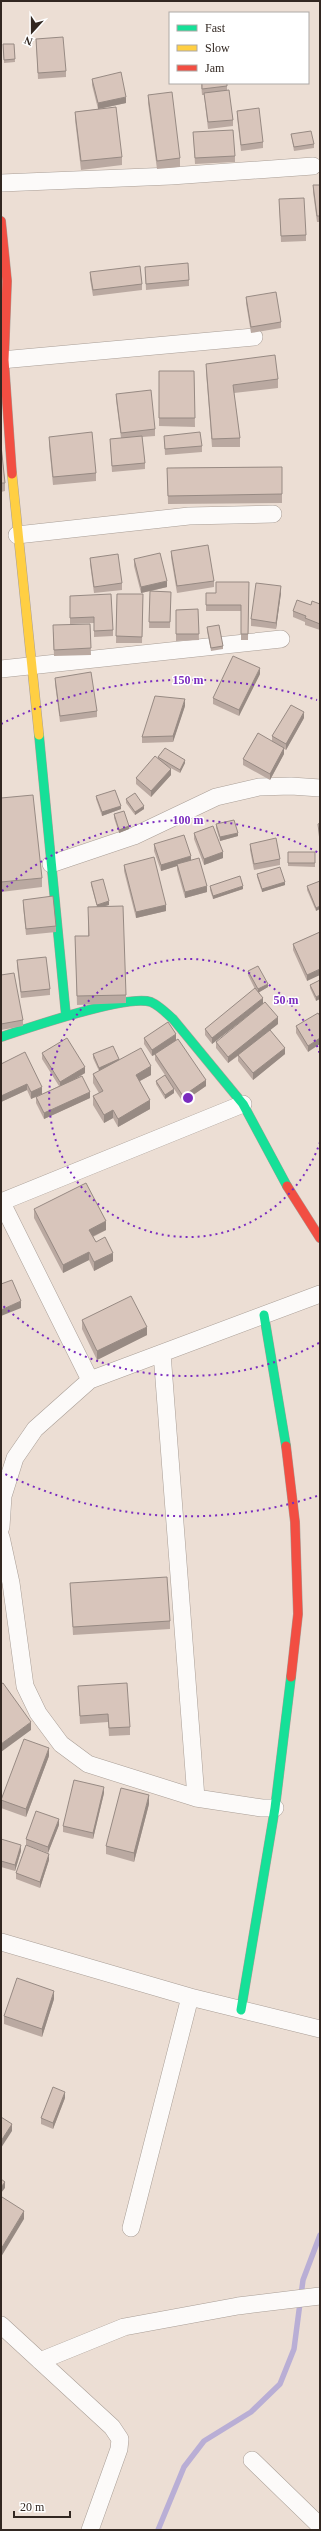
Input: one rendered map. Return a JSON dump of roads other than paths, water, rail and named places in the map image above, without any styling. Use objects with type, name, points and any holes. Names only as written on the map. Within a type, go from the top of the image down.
[{"type":"street","points":[[1,183],[171,176],[313,166]]},
{"type":"street","points":[[1,221],[7,281],[3,360],[17,535],[32,666],[66,1016]]},
{"type":"street","points":[[3,360],[254,337]]},
{"type":"street","points":[[17,535],[189,516],[273,514]]},
{"type":"street","points":[[1,669],[281,639]]},
{"type":"street","points":[[51,864],[134,836],[216,798],[259,787],[291,786],[320,788]]},
{"type":"street","points":[[1,1037],[66,1016],[137,1001],[150,1002],[173,1019],[243,1104],[289,1190],[320,1238]]},
{"type":"street","points":[[90,1380],[1,1202],[243,1104]]},
{"type":"street","points":[[1,1528],[3,1496],[15,1458],[35,1429],[90,1380],[320,1294]]},
{"type":"street","points":[[241,2010],[275,1808],[298,1614],[295,1522],[283,1422],[264,1315]]},
{"type":"street","points":[[162,1353],[196,1798]]},
{"type":"street","points":[[1,1537],[6,1584],[24,1686],[38,1713],[61,1744],[88,1764],[196,1798],[262,1808],[275,1808]]},
{"type":"street","points":[[1,1942],[190,1997],[320,2029]]},
{"type":"street","points":[[131,2228],[190,1997]]},
{"type":"street","points":[[40,2361],[124,2327],[238,2306],[320,2296]]},
{"type":"street","points":[[1,2325],[112,2427],[120,2439],[119,2449],[90,2530]]},
{"type":"street","points":[[252,2460],[320,2526]]},
{"type":"waterway","points":[[158,2530],[184,2467],[204,2441],[251,2412],[280,2384],[294,2349],[303,2280],[320,2235]]}]
